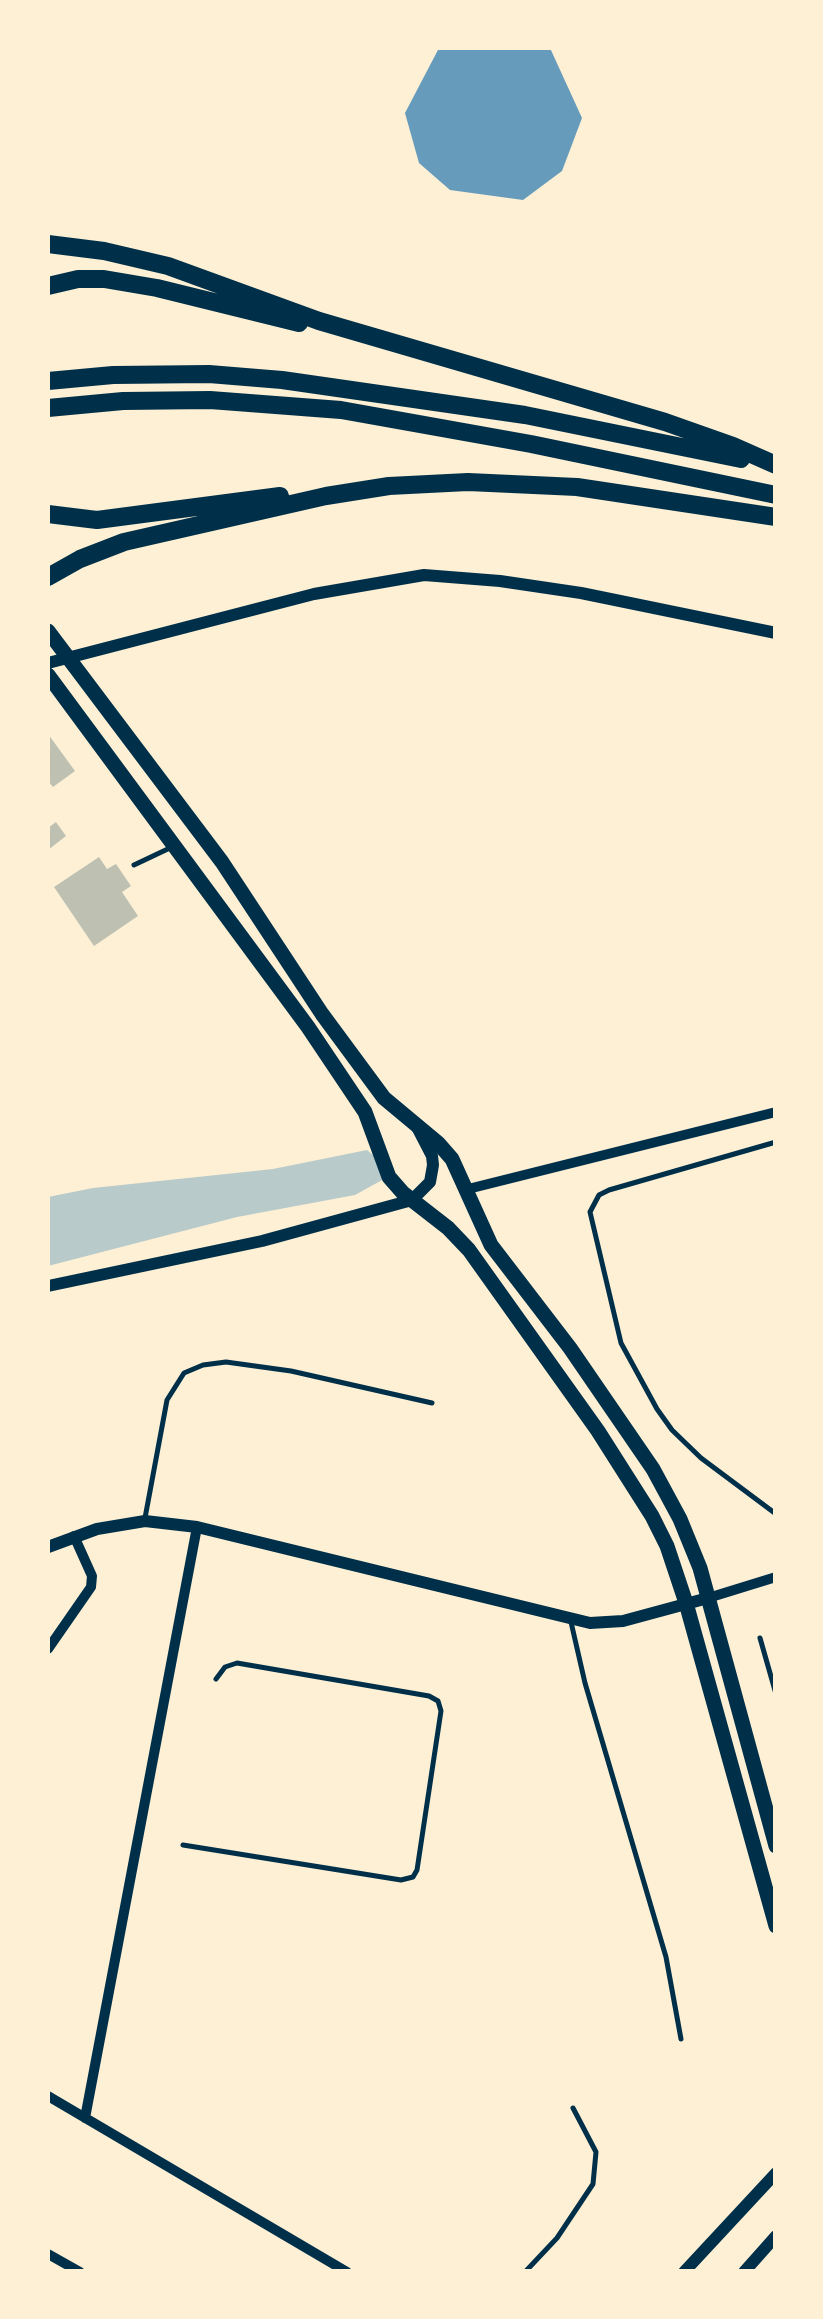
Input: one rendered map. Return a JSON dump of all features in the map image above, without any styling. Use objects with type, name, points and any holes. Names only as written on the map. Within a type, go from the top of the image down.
[{"type":"highway","points":[[48,244],[104,251],[168,266],[320,322],[665,422],[776,465]]},
{"type":"highway","points":[[48,286],[78,279],[104,279],[157,288],[296,324],[320,322]]},
{"type":"highway","points":[[48,381],[113,375],[209,374],[282,380],[524,416],[776,465]]},
{"type":"highway","points":[[48,408],[210,400],[342,410],[776,495]]},
{"type":"highway","points":[[48,577],[124,542],[326,496],[389,486],[468,482],[577,487],[776,517]]},
{"type":"highway","points":[[48,514],[97,520],[277,496],[326,496]]},
{"type":"main road","points":[[48,631],[222,862],[322,1014],[384,1098],[452,1159],[491,1245],[570,1348],[653,1470],[680,1519],[700,1568],[776,1846]]},
{"type":"main road","points":[[48,674],[365,1112],[394,1184],[469,1250],[598,1431],[652,1516],[667,1546],[686,1604],[776,1926]]},
{"type":"street","points":[[48,663],[314,594],[424,575],[500,580],[776,633]]},
{"type":"street","points":[[468,1189],[776,1112]]},
{"type":"street","points":[[48,1286],[262,1242],[412,1200],[430,1182],[433,1165],[417,1126]]},
{"type":"street","points":[[48,1547],[97,1529],[145,1521],[197,1528],[590,1623],[623,1621],[776,1576]]},
{"type":"street","points":[[84,2118],[197,1528]]},
{"type":"street","points":[[48,1649],[91,1587],[92,1576],[74,1536]]},
{"type":"street","points":[[48,2096],[346,2272]]},
{"type":"street","points":[[684,2272],[776,2173]]},
{"type":"street","points":[[744,2272],[776,2236]]},
{"type":"street","points":[[48,2254],[80,2272]]},
{"type":"lane","points":[[134,865],[175,846]]},
{"type":"lane","points":[[776,1142],[609,1190],[600,1195],[590,1212],[621,1343],[657,1409],[701,1458],[776,1514]]},
{"type":"lane","points":[[145,1521],[168,1400],[184,1373],[202,1365],[226,1362],[290,1372],[432,1403]]},
{"type":"lane","points":[[570,1618],[590,1702],[666,1957],[681,2039]]},
{"type":"lane","points":[[760,1638],[776,1694]]},
{"type":"lane","points":[[182,1845],[401,1880],[413,1877],[417,1870],[441,1711],[438,1702],[429,1696],[237,1663],[224,1667],[216,1680]]},
{"type":"lane","points":[[525,2272],[557,2238],[593,2184],[596,2152],[573,2108]]},
{"type":"shaded area","points":[[367,1150],[384,1164],[384,1179],[355,1195],[237,1217],[48,1266],[48,1197],[93,1188],[273,1169]]},
{"type":"water","points":[[439,48],[550,48],[582,118],[562,171],[523,200],[450,190],[419,163],[405,113]]},
{"type":"building","points":[[48,734],[75,771],[53,787],[48,781]]},
{"type":"building","points":[[56,822],[66,836],[48,850],[48,828]]},
{"type":"building","points":[[99,857],[107,869],[116,864],[131,886],[122,892],[138,916],[94,946],[54,887]]}]
